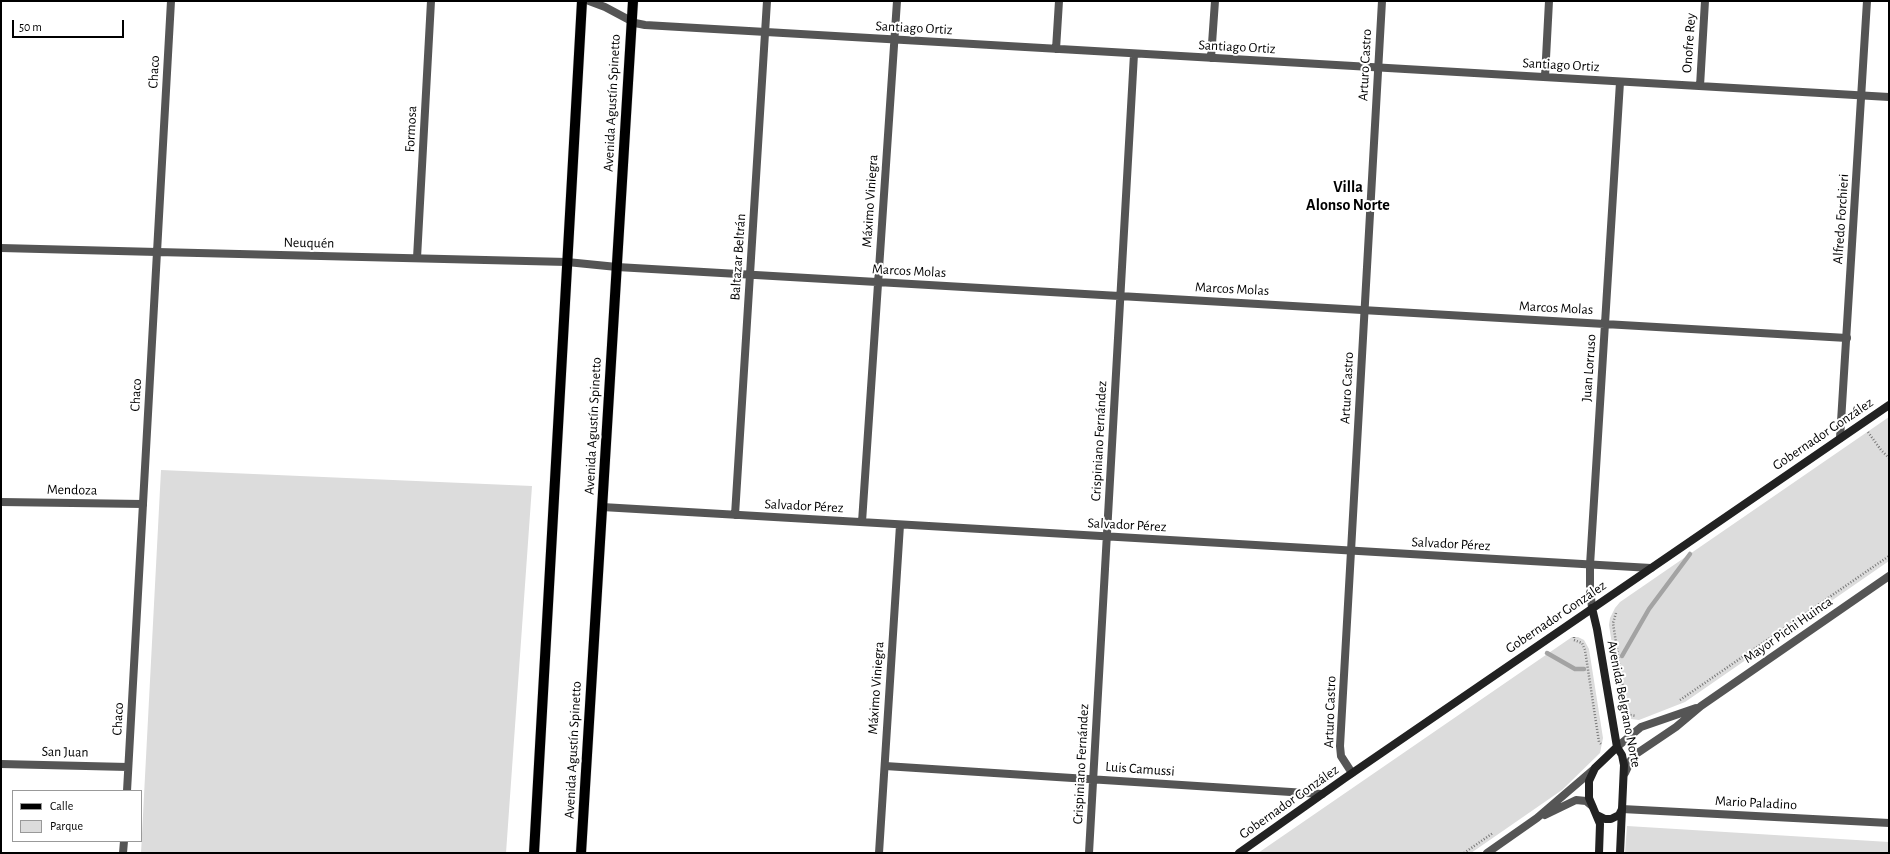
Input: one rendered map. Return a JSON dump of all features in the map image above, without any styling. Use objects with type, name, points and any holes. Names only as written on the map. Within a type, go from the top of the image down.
[{"type":"main road","points":[[534,853],[582,1]]},
{"type":"main road","name":"Avenida Agustín Spinetto","points":[[581,853],[633,1]]},
{"type":"main road","name":"Gobernador González","points":[[1238,853],[1352,773],[1889,405]]},
{"type":"main road","name":"Avenida Belgrano Norte","points":[[1592,608],[1597,628],[1617,747],[1623,758],[1625,773],[1620,853]]},
{"type":"main road","name":"Mayor Pichi Huinca","points":[[1596,768],[1617,747]]},
{"type":"main road","points":[[1596,768],[1590,777],[1588,785],[1589,798],[1597,815],[1600,829],[1599,853]]},
{"type":"main road","points":[[1597,815],[1605,819],[1611,819],[1619,815],[1622,809]]},
{"type":"street","name":"Chaco","points":[[127,790],[171,1]]},
{"type":"street","name":"Formosa","points":[[417,258],[431,1]]},
{"type":"street","name":"Santiago Ortiz","points":[[589,1],[605,7],[631,22],[645,25],[1889,98]]},
{"type":"street","name":"Baltazar Beltrán","points":[[735,515],[767,1]]},
{"type":"street","name":"Máximo Viniegra","points":[[862,522],[897,1]]},
{"type":"street","points":[[1056,49],[1059,1]]},
{"type":"street","points":[[1211,58],[1215,1]]},
{"type":"street","name":"Arturo Castro","points":[[1352,773],[1341,756],[1340,746],[1382,1]]},
{"type":"street","points":[[1545,77],[1549,1]]},
{"type":"street","name":"Onofre Rey","points":[[1700,86],[1705,1]]},
{"type":"street","name":"Alfredo Forchieri","points":[[1840,438],[1867,1]]},
{"type":"street","name":"Crispiniano Fernández","points":[[1089,853],[1134,54]]},
{"type":"street","name":"Juan Lorruso","points":[[1592,608],[1590,565],[1620,82]]},
{"type":"street","name":"Neuquén","points":[[1,248],[567,262],[617,267]]},
{"type":"street","name":"Marcos Molas","points":[[617,267],[1847,338]]},
{"type":"street","name":"Mendoza","points":[[1,502],[143,504]]},
{"type":"street","name":"Salvador Pérez","points":[[602,507],[1651,568]]},
{"type":"street","name":"Máximo Viniegra","points":[[879,853],[900,524]]},
{"type":"street","name":"Mayor Pichi Huinca","points":[[1625,773],[1631,760],[1636,754],[1676,727],[1701,706],[1889,576]]},
{"type":"street","name":"Mayor Pichi Huinca","points":[[1617,747],[1641,727],[1701,706]]},
{"type":"street","name":"San Juan","points":[[1,764],[128,767]]},
{"type":"street","name":"Luis Camussi","points":[[885,766],[1322,794]]},
{"type":"street","name":"Mayor Pichi Huinca","points":[[1487,853],[1537,818],[1596,768]]},
{"type":"street","name":"Mayor Pichi Huinca","points":[[1537,818],[1576,800],[1586,801],[1592,806]]},
{"type":"street","name":"Mario Paladino","points":[[1622,809],[1889,823]]},
{"type":"street","points":[[124,842],[124,853]]},
{"type":"path","points":[[1857,426],[1868,432],[1889,458]]},
{"type":"path","points":[[1677,702],[1889,556]]},
{"type":"path","points":[[1616,613],[1613,621],[1626,710],[1632,716],[1638,716]]},
{"type":"path","points":[[1609,629],[1614,627]]},
{"type":"path","points":[[1574,637],[1574,640],[1582,643],[1585,650],[1599,742],[1602,745],[1598,749]]},
{"type":"path","points":[[1582,643],[1586,641]]},
{"type":"path","points":[[1464,853],[1496,831]]},
{"type":"green space","points":[[1889,417],[1889,561],[1685,702],[1639,720],[1631,719],[1625,716],[1622,709],[1609,625],[1610,618],[1620,602]]},
{"type":"green space","points":[[161,470],[532,486],[506,853],[141,853]]},
{"type":"green space","points":[[1572,637],[1578,637],[1584,640],[1589,649],[1603,738],[1600,753],[1562,790],[1471,853],[1258,853]]},
{"type":"green space","points":[[1627,826],[1889,842],[1889,853],[1625,853]]},
{"type":"waterway","points":[[1622,656],[1649,609],[1690,554]]},
{"type":"waterway","points":[[1547,653],[1575,669],[1584,669]]},
{"type":"district","name":"Villa Alonso Norte","points":[[1348,196]]}]
